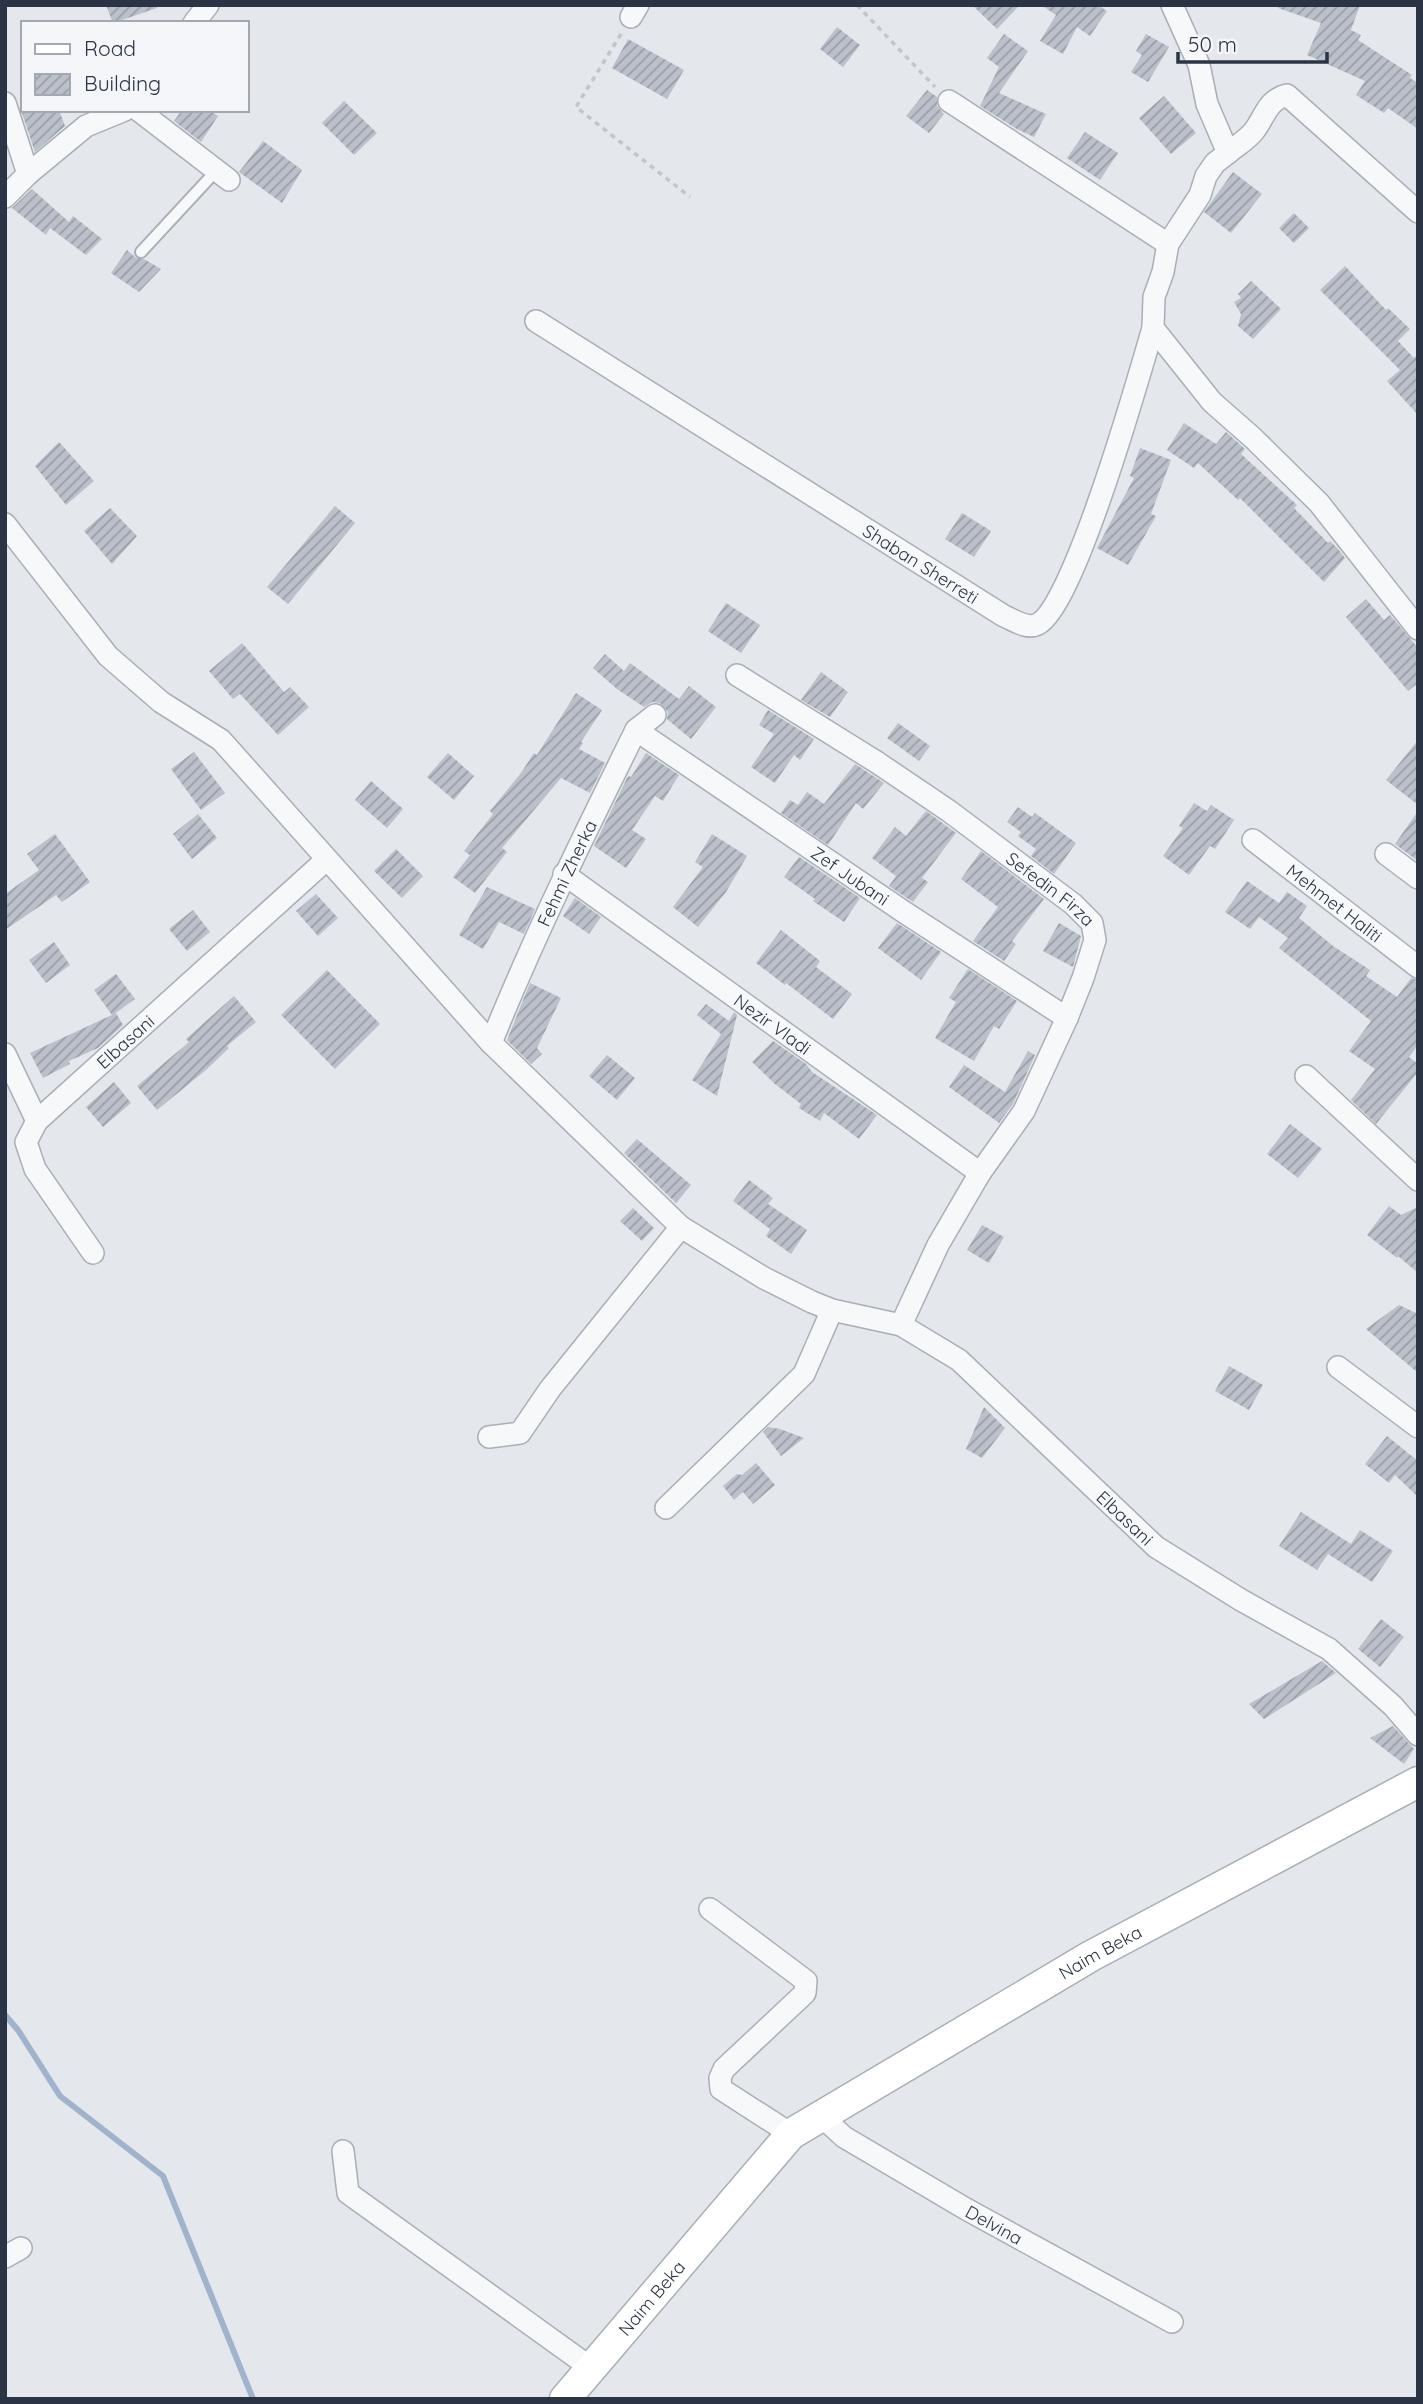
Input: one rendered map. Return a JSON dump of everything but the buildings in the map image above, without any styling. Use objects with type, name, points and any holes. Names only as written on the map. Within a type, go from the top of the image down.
[{"type":"street","points":[[196,21],[208,5]]},
{"type":"street","points":[[1172,5],[1199,65],[1207,104],[1228,153]]},
{"type":"street","name":"Shaban Sherreti","points":[[537,321],[1004,616],[1028,626],[1038,624],[1049,616],[1074,563],[1105,485],[1153,328],[1154,297],[1163,272],[1168,244],[1200,195],[1206,176],[1228,153],[1253,133],[1277,97],[1287,95],[1418,212]]},
{"type":"street","points":[[949,101],[1168,244]]},
{"type":"street","points":[[5,103],[28,174]]},
{"type":"street","points":[[5,197],[28,174],[86,126],[120,112]]},
{"type":"street","points":[[141,112],[222,176]]},
{"type":"street","points":[[1153,328],[1212,402],[1319,503],[1418,629]]},
{"type":"street","name":"Elbasani","points":[[5,524],[108,656],[161,702],[221,740],[491,1043],[681,1227],[764,1278],[811,1302],[832,1310],[901,1325],[959,1360],[1156,1546],[1241,1600],[1329,1648],[1392,1706],[1418,1735]]},
{"type":"street","name":"Sefedin Firza","points":[[737,675],[949,811],[1073,904],[1092,923],[1096,940],[1067,1018],[1024,1111],[980,1173],[938,1245],[901,1325]]},
{"type":"street","name":"Fehmi Zherka","points":[[491,1043],[564,874],[636,730],[655,715]]},
{"type":"street","name":"Zef Jubani","points":[[636,730],[904,912],[1067,1018]]},
{"type":"street","name":"Mehmet Haliti","points":[[1253,840],[1418,967]]},
{"type":"street","points":[[1386,854],[1418,878]]},
{"type":"street","name":"Elbasani","points":[[37,1121],[326,860]]},
{"type":"street","name":"Nezir Vladi","points":[[564,874],[980,1173]]},
{"type":"street","points":[[5,1054],[37,1121],[26,1142],[35,1168],[93,1252]]},
{"type":"street","points":[[1306,1076],[1418,1180]]},
{"type":"street","points":[[489,1437],[520,1433],[550,1389],[681,1227]]},
{"type":"street","points":[[666,1508],[804,1374],[832,1310]]},
{"type":"street","points":[[1338,1367],[1418,1427]]},
{"type":"street","name":"Naim Beka","points":[[565,2399],[791,2134],[1091,1956],[1418,1782]]},
{"type":"street","points":[[709,1909],[806,1981],[805,1993],[724,2068],[720,2078],[721,2089],[791,2134]]},
{"type":"street","name":"Delvina","points":[[821,2116],[844,2137],[966,2209],[1172,2322]]},
{"type":"street","points":[[343,2151],[348,2193],[591,2368]]},
{"type":"lane","points":[[141,252],[222,176]]},
{"type":"path","points":[[857,5],[949,101]]},
{"type":"path","points":[[635,11],[576,107],[690,197]]},
{"type":"waterway","points":[[5,2015],[18,2030],[60,2096],[163,2176],[253,2399]]}]
